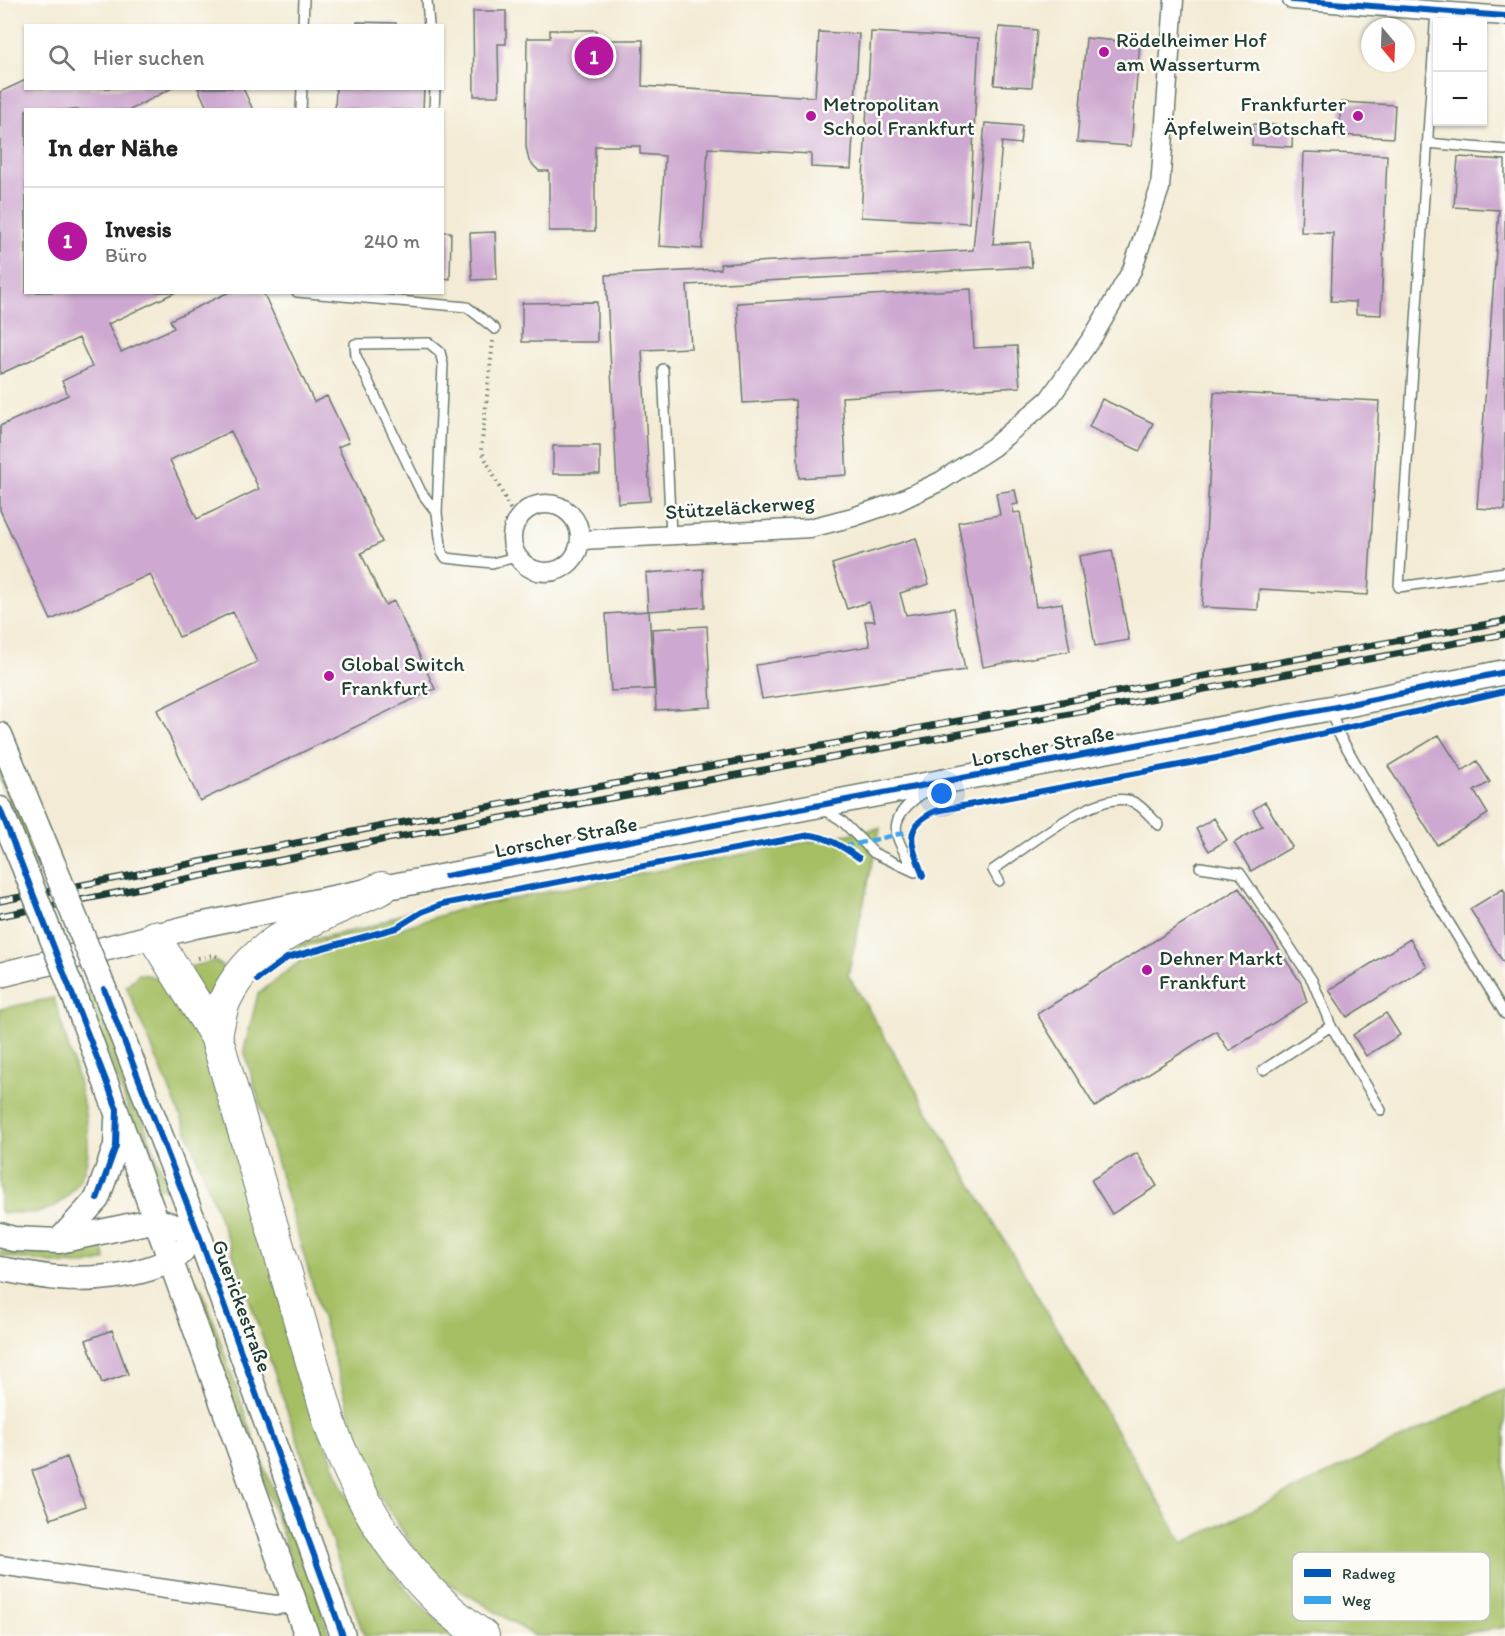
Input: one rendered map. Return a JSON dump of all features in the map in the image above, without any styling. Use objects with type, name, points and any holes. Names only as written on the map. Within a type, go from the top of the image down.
[{"type":"highway","points":[[216,1036],[225,1001],[242,971],[266,947],[290,932],[382,888]]},
{"type":"highway","points":[[154,937],[216,1036],[329,1419],[351,1477],[375,1523],[401,1562],[434,1598],[483,1636]]},
{"type":"main road","name":"Lorscher Straße","points":[[0,975],[154,937],[382,888],[1332,708],[1505,672]]},
{"type":"main road","name":"Guerickestraße","points":[[0,735],[104,989],[199,1235],[343,1636]]},
{"type":"main road","points":[[0,809],[117,1109],[307,1636]]},
{"type":"main road","points":[[59,1241],[97,1199],[116,1146],[117,1109]]},
{"type":"main road","points":[[0,1235],[13,1239],[59,1241],[156,1220],[199,1235],[171,1262],[113,1276],[60,1278],[0,1269]]},
{"type":"street","name":"Stützeläckerweg","points":[[581,540],[810,528],[897,502],[941,481],[993,447],[1048,399],[1094,335],[1132,270],[1160,188],[1174,0]]},
{"type":"street","points":[[1292,0],[1505,16]]},
{"type":"street","points":[[549,504],[564,508],[579,525],[581,540],[578,554],[563,569],[549,573],[532,570],[516,556],[512,537],[516,521],[531,507],[549,504]]},
{"type":"street","points":[[0,1565],[276,1605],[296,1603]]},
{"type":"lane","points":[[303,24],[304,0]]},
{"type":"lane","points":[[427,0],[429,24]]},
{"type":"lane","points":[[1436,10],[1399,587],[1505,572]]},
{"type":"lane","points":[[301,108],[302,90]]},
{"type":"lane","points":[[434,108],[435,90]]},
{"type":"lane","points":[[1427,143],[1505,150]]},
{"type":"lane","points":[[320,294],[467,307],[495,329]]},
{"type":"lane","points":[[437,513],[421,492],[356,356],[355,344],[360,342],[429,343],[440,352],[443,364],[437,513],[442,553],[446,558],[492,563],[516,556]]},
{"type":"lane","points":[[663,369],[671,535]]},
{"type":"lane","points":[[1332,708],[1337,730],[1343,741],[1424,882],[1505,1014]]},
{"type":"lane","points":[[818,806],[841,820],[874,854],[915,872],[898,840],[897,821],[904,806],[936,783]]},
{"type":"lane","points":[[999,881],[993,870],[1074,816],[1104,802],[1127,800],[1140,806],[1160,825]]},
{"type":"lane","points":[[1200,867],[1240,873],[1312,980],[1331,1026],[1381,1110]]},
{"type":"lane","points":[[1263,1070],[1331,1026]]},
{"type":"path","points":[[495,329],[481,450],[516,521]]},
{"type":"path","points":[[193,959],[214,955],[223,960]]},
{"type":"green space","points":[[0,761],[44,868],[37,870],[0,778]]},
{"type":"green space","points":[[880,828],[848,975],[1183,1543],[1505,1389],[1505,1627],[1447,1636],[535,1636],[429,1571],[370,1482],[244,1050],[258,994],[303,959],[464,908]]},
{"type":"green space","points":[[411,910],[410,915],[383,928],[297,949],[262,971],[297,943],[373,926]]},
{"type":"green space","points":[[214,961],[232,971],[214,1013],[186,968]]},
{"type":"green space","points":[[139,974],[153,977],[165,984],[176,995],[185,1008],[199,1039],[210,1067],[312,1402],[344,1488],[364,1528],[388,1567],[419,1603],[456,1636],[364,1636],[243,1281],[189,1136],[126,986]]},
{"type":"green space","points":[[94,991],[167,1185],[166,1189],[159,1188],[156,1183],[85,993]]},
{"type":"green space","points":[[54,998],[76,1072],[84,1110],[88,1146],[85,1168],[68,1196],[50,1208],[36,1213],[3,1213],[0,1211],[0,1009]]},
{"type":"green space","points":[[102,1246],[106,1260],[85,1265],[0,1256],[0,1251],[36,1254]]},
{"type":"green space","points":[[195,1280],[202,1289],[261,1460],[313,1581],[329,1636],[319,1636],[191,1281]]},
{"type":"building","points":[[473,11],[506,11],[506,44],[498,44],[499,96],[474,96]]},
{"type":"building","points":[[357,22],[396,23],[396,24],[357,24]]},
{"type":"building","points":[[999,27],[1037,30],[1032,87],[994,85]]},
{"type":"building","points":[[550,30],[596,30],[596,40],[643,40],[642,86],[815,97],[819,32],[859,34],[851,169],[811,167],[811,154],[708,148],[702,249],[659,246],[665,156],[640,154],[640,146],[595,146],[595,231],[549,231],[549,171],[539,171],[529,161],[526,147],[527,38],[550,38]]},
{"type":"building","points":[[871,32],[979,38],[969,223],[861,217]]},
{"type":"building","points":[[1086,38],[1140,43],[1131,146],[1077,142]]},
{"type":"building","points":[[24,81],[24,90],[168,90],[134,108],[24,108],[24,294],[172,294],[108,324],[121,352],[174,328],[170,320],[225,294],[264,294],[314,402],[327,396],[349,442],[338,447],[382,542],[361,553],[385,605],[394,601],[435,689],[200,801],[157,710],[257,662],[233,612],[179,637],[150,574],[51,620],[0,510],[0,426],[68,395],[62,381],[92,367],[79,338],[0,374],[0,92]],"holes":[[[231,431],[259,489],[197,519],[170,460]]]},
{"type":"building","points":[[199,90],[244,90],[252,108],[207,108]]},
{"type":"building","points":[[336,90],[424,90],[423,108],[335,108]]},
{"type":"building","points":[[1341,102],[1395,105],[1393,138],[1339,135]]},
{"type":"building","points":[[985,123],[1022,126],[1020,144],[1002,142],[993,244],[1030,242],[1032,267],[687,285],[691,348],[642,350],[650,501],[618,503],[606,275],[721,269],[720,264],[973,250]]},
{"type":"building","points":[[1253,124],[1293,126],[1292,147],[1252,145]]},
{"type":"building","points":[[1304,152],[1387,155],[1381,315],[1356,314],[1356,302],[1331,301],[1333,233],[1301,232]]},
{"type":"building","points":[[1458,157],[1505,160],[1505,510],[1477,508],[1499,210],[1454,207]]},
{"type":"building","points":[[444,232],[451,232],[450,279],[444,278]]},
{"type":"building","points":[[495,232],[497,279],[472,280],[470,233]]},
{"type":"building","points":[[971,289],[974,348],[1017,346],[1020,387],[842,397],[847,475],[799,478],[795,400],[743,403],[737,303]]},
{"type":"building","points":[[597,302],[597,342],[522,342],[522,303]]},
{"type":"building","points":[[1214,392],[1379,401],[1368,595],[1259,589],[1258,610],[1202,607]]},
{"type":"building","points":[[1102,399],[1153,423],[1140,451],[1089,427]]},
{"type":"building","points":[[553,446],[600,446],[600,474],[553,474]]},
{"type":"building","points":[[1015,490],[1018,504],[1012,505],[1014,513],[1020,512],[1036,607],[1062,603],[1070,651],[983,667],[958,522],[1000,515],[996,493]]},
{"type":"building","points":[[916,538],[929,584],[900,593],[906,615],[954,608],[965,670],[762,699],[756,665],[870,646],[865,621],[875,621],[869,602],[847,609],[832,564]]},
{"type":"building","points":[[1112,550],[1129,640],[1095,646],[1079,556]]},
{"type":"building","points":[[703,569],[705,607],[648,611],[646,573]]},
{"type":"building","points":[[649,611],[654,689],[611,691],[606,614]]},
{"type":"building","points":[[707,626],[711,707],[656,710],[652,629]]},
{"type":"building","points":[[1439,735],[1462,771],[1477,761],[1490,782],[1474,791],[1488,814],[1437,845],[1388,766]]},
{"type":"building","points":[[1265,802],[1292,847],[1251,871],[1234,843],[1262,826],[1253,810]]},
{"type":"building","points":[[1214,818],[1227,840],[1209,851],[1196,829]]},
{"type":"building","points":[[1239,888],[1301,983],[1307,1002],[1229,1051],[1216,1031],[1095,1107],[1037,1014]]},
{"type":"building","points":[[1503,889],[1505,892],[1505,965],[1470,909]]},
{"type":"building","points":[[1410,939],[1427,967],[1347,1017],[1329,990]]},
{"type":"building","points":[[1386,1013],[1400,1035],[1366,1056],[1353,1035]]},
{"type":"building","points":[[1137,1153],[1157,1186],[1112,1214],[1091,1180]]},
{"type":"building","points":[[112,1330],[128,1374],[102,1383],[86,1340]]},
{"type":"building","points":[[67,1457],[85,1506],[51,1519],[32,1471]]},
{"type":"railway","points":[[0,901],[383,826],[1505,621]]},
{"type":"railway","points":[[0,916],[387,839],[1505,634]]},
{"type":"marked path","points":[[843,847],[912,831]]},
{"type":"cycle path","points":[[1292,0],[1505,16]]},
{"type":"cycle path","points":[[446,876],[1331,708],[1505,672]]},
{"type":"cycle path","points":[[923,876],[913,847],[913,831],[925,817],[936,811],[1222,757],[1505,691]]},
{"type":"cycle path","points":[[0,809],[117,1109],[116,1146],[97,1199]]},
{"type":"cycle path","points":[[257,980],[287,958],[396,928],[422,912],[443,904],[810,835],[830,841],[859,858]]},
{"type":"cycle path","points":[[104,989],[199,1235],[343,1636]]},
{"type":"place","name":"Rödelheimer Hof am Wasserturm","points":[[1104,52]]},
{"type":"place","name":"Invesis","points":[[594,56]]},
{"type":"place","name":"Metropolitan School Frankfurt","points":[[811,116]]},
{"type":"place","name":"Frankfurter Äpfelwein Botschaft","points":[[1358,116]]},
{"type":"place","name":"Global Switch Frankfurt","points":[[329,676]]},
{"type":"place","name":"Dehner Markt Frankfurt","points":[[1147,970]]}]
